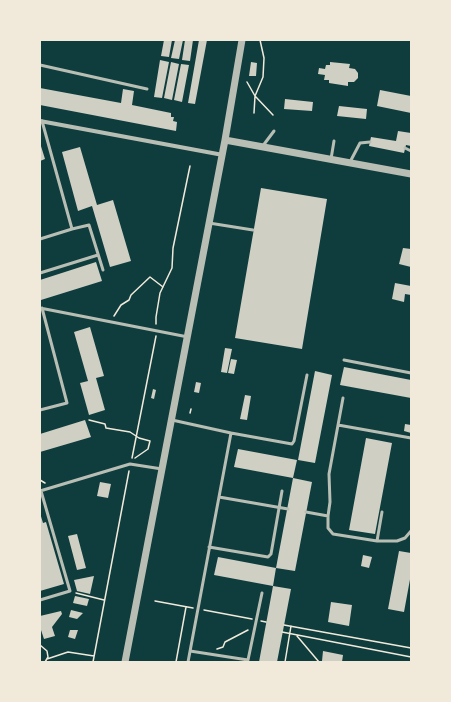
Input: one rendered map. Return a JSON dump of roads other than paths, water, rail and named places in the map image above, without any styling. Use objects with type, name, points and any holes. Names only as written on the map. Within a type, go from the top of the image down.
[{"type":"street","points":[[126,662],[225,140],[242,40]]},
{"type":"street","points":[[41,121],[222,155]]},
{"type":"street","points":[[225,140],[411,174]]},
{"type":"lane","points":[[40,65],[147,89]]},
{"type":"lane","points":[[41,121],[72,229]]},
{"type":"lane","points":[[262,147],[274,131]]},
{"type":"lane","points":[[331,159],[334,141]]},
{"type":"lane","points":[[349,163],[355,149],[360,143],[370,142]]},
{"type":"lane","points":[[405,148],[411,151]]},
{"type":"lane","points":[[209,224],[253,230]]},
{"type":"lane","points":[[40,239],[89,225],[103,270]]},
{"type":"lane","points":[[40,273],[98,255]]},
{"type":"lane","points":[[40,410],[67,403],[41,308],[188,337]]},
{"type":"lane","points":[[344,360],[411,372]]},
{"type":"lane","points":[[172,420],[292,444],[294,441],[307,375]]},
{"type":"lane","points":[[343,398],[329,474],[330,502],[328,528],[333,534],[397,541],[405,538],[411,531]]},
{"type":"lane","points":[[338,425],[411,438]]},
{"type":"lane","points":[[188,662],[231,433]]},
{"type":"lane","points":[[40,600],[70,591],[40,491],[130,464],[162,469]]},
{"type":"lane","points":[[209,547],[268,557],[271,554],[282,492]]},
{"type":"lane","points":[[219,497],[288,509]]},
{"type":"lane","points":[[306,512],[328,516]]},
{"type":"lane","points":[[377,540],[382,512]]},
{"type":"lane","points":[[190,651],[248,660],[262,593]]}]
